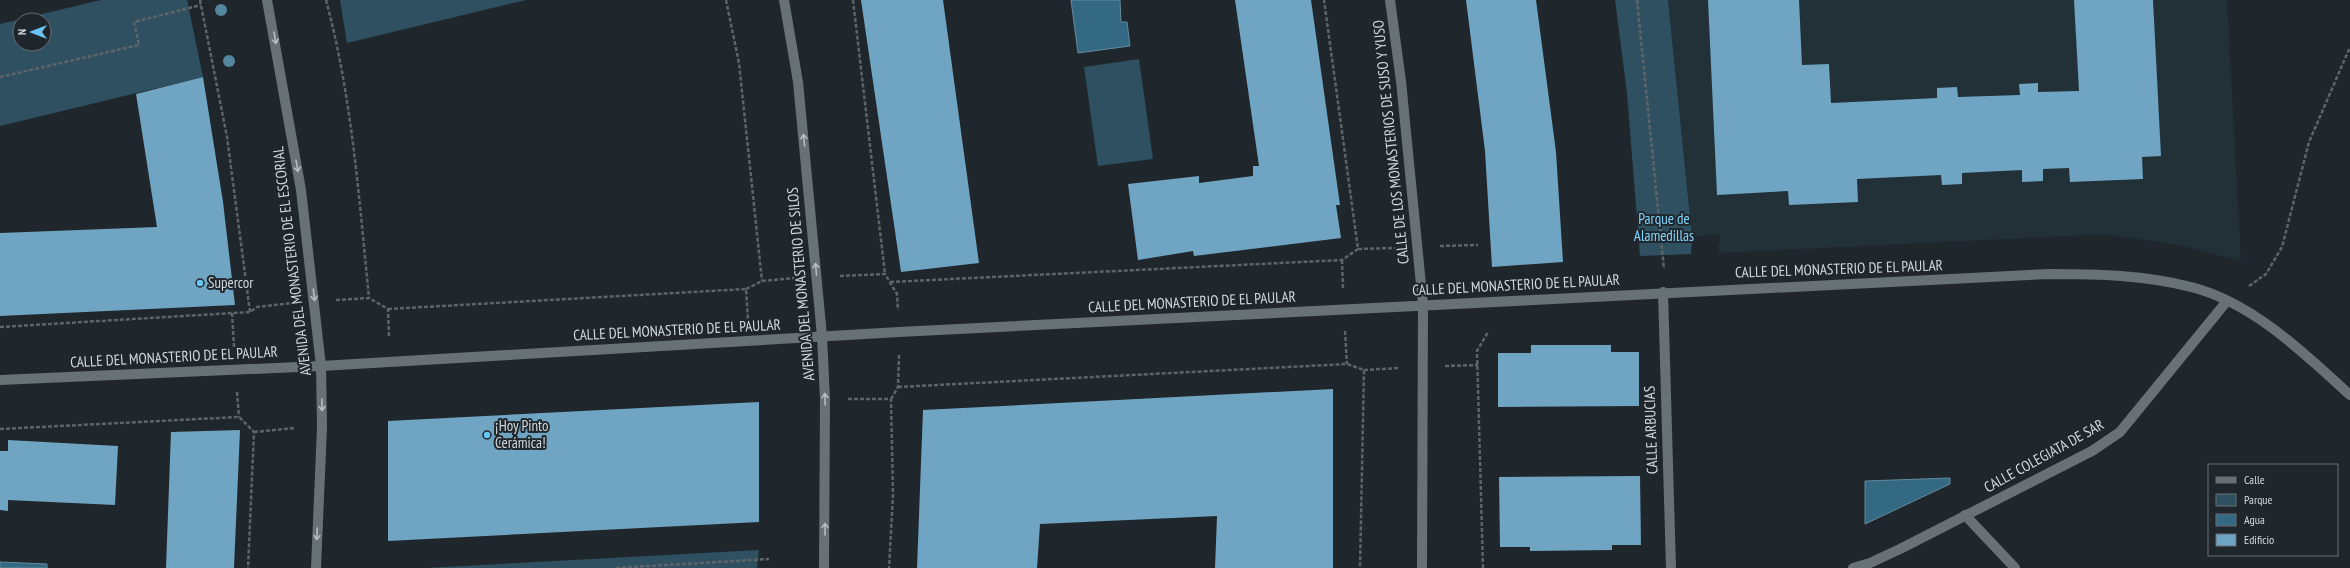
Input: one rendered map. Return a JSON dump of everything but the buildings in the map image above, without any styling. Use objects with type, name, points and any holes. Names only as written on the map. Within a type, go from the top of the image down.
[{"type":"street","name":"AVENIDA DEL MONASTERIO DE EL ESCORIAL","points":[[267,0],[301,190],[321,366],[322,427],[316,568]]},
{"type":"street","name":"AVENIDA DEL MONASTERIO DE SILOS","points":[[784,0],[798,82],[822,336],[825,399],[824,568]]},
{"type":"street","name":"CALLE DE LOS MONASTERIOS DE SUSO Y YUSO","points":[[1390,0],[1402,89],[1423,304],[1422,568]]},
{"type":"street","name":"CALLE DEL MONASTERIO DE EL PAULAR","points":[[0,380],[321,366],[822,336],[1423,304],[2050,274],[2116,274],[2192,287],[2227,301],[2272,327],[2350,396]]},
{"type":"street","name":"CALLE ARBUCIAS","points":[[1663,292],[1671,568]]},
{"type":"street","name":"CALLE COLEGIATA DE SAR","points":[[1853,568],[1870,563],[1900,549],[2092,451],[2120,432],[2227,301]]},
{"type":"street","points":[[1965,515],[2015,568]]},
{"type":"path","points":[[200,0],[227,137],[250,312]]},
{"type":"path","points":[[326,0],[338,45],[355,165],[369,298]]},
{"type":"path","points":[[726,0],[739,63],[762,281]]},
{"type":"path","points":[[853,0],[885,274]]},
{"type":"path","points":[[890,282],[1342,260],[1358,249],[1324,0]]},
{"type":"path","points":[[1636,0],[1664,261],[1663,292]]},
{"type":"path","points":[[0,76],[139,45],[134,22],[201,6]]},
{"type":"path","points":[[2227,301],[2266,274],[2282,247],[2309,142],[2350,48]]},
{"type":"path","points":[[335,300],[369,298],[388,309],[746,289],[748,320]]},
{"type":"path","points":[[0,327],[250,312],[257,307],[286,304]]},
{"type":"path","points":[[388,309],[389,338]]},
{"type":"path","points":[[889,568],[893,495],[891,399],[898,387],[899,332]]},
{"type":"path","points":[[1483,568],[1478,351],[1488,332]]},
{"type":"path","points":[[898,387],[1346,364],[1364,370],[1360,568]]},
{"type":"path","points":[[848,399],[891,399]]},
{"type":"path","points":[[0,429],[239,417],[254,432],[248,568]]},
{"type":"path","points":[[254,432],[295,428]]},
{"type":"path","points":[[616,568],[664,567],[768,559]]},
{"type":"shaded area","points":[[1668,0],[2227,0],[2241,261],[2180,245],[2105,234],[1718,253],[1720,234],[1692,237]]},
{"type":"green space","points":[[101,0],[187,0],[203,77],[0,126],[0,24],[12,21],[12,52],[52,52],[52,12],[50,12]]},
{"type":"green space","points":[[340,0],[526,0],[347,43]]},
{"type":"green space","name":"Parque de Alamedillas","points":[[1615,0],[1668,0],[1692,237],[1691,254],[1640,256],[1627,93]]},
{"type":"green space","points":[[1139,59],[1153,159],[1098,166],[1084,67]]},
{"type":"green space","points":[[759,550],[757,568],[425,568]]},
{"type":"water","points":[[1071,0],[1120,0],[1121,22],[1127,22],[1130,46],[1078,53]]},
{"type":"water","points":[[1950,478],[1950,484],[1865,524],[1865,481]]},
{"type":"water","points":[[0,562],[47,564],[47,568],[0,568]]},
{"type":"place","name":"Supercor","points":[[200,283]]},
{"type":"place","name":"¡Hoy Pinto Cerámica!","points":[[487,435]]}]
